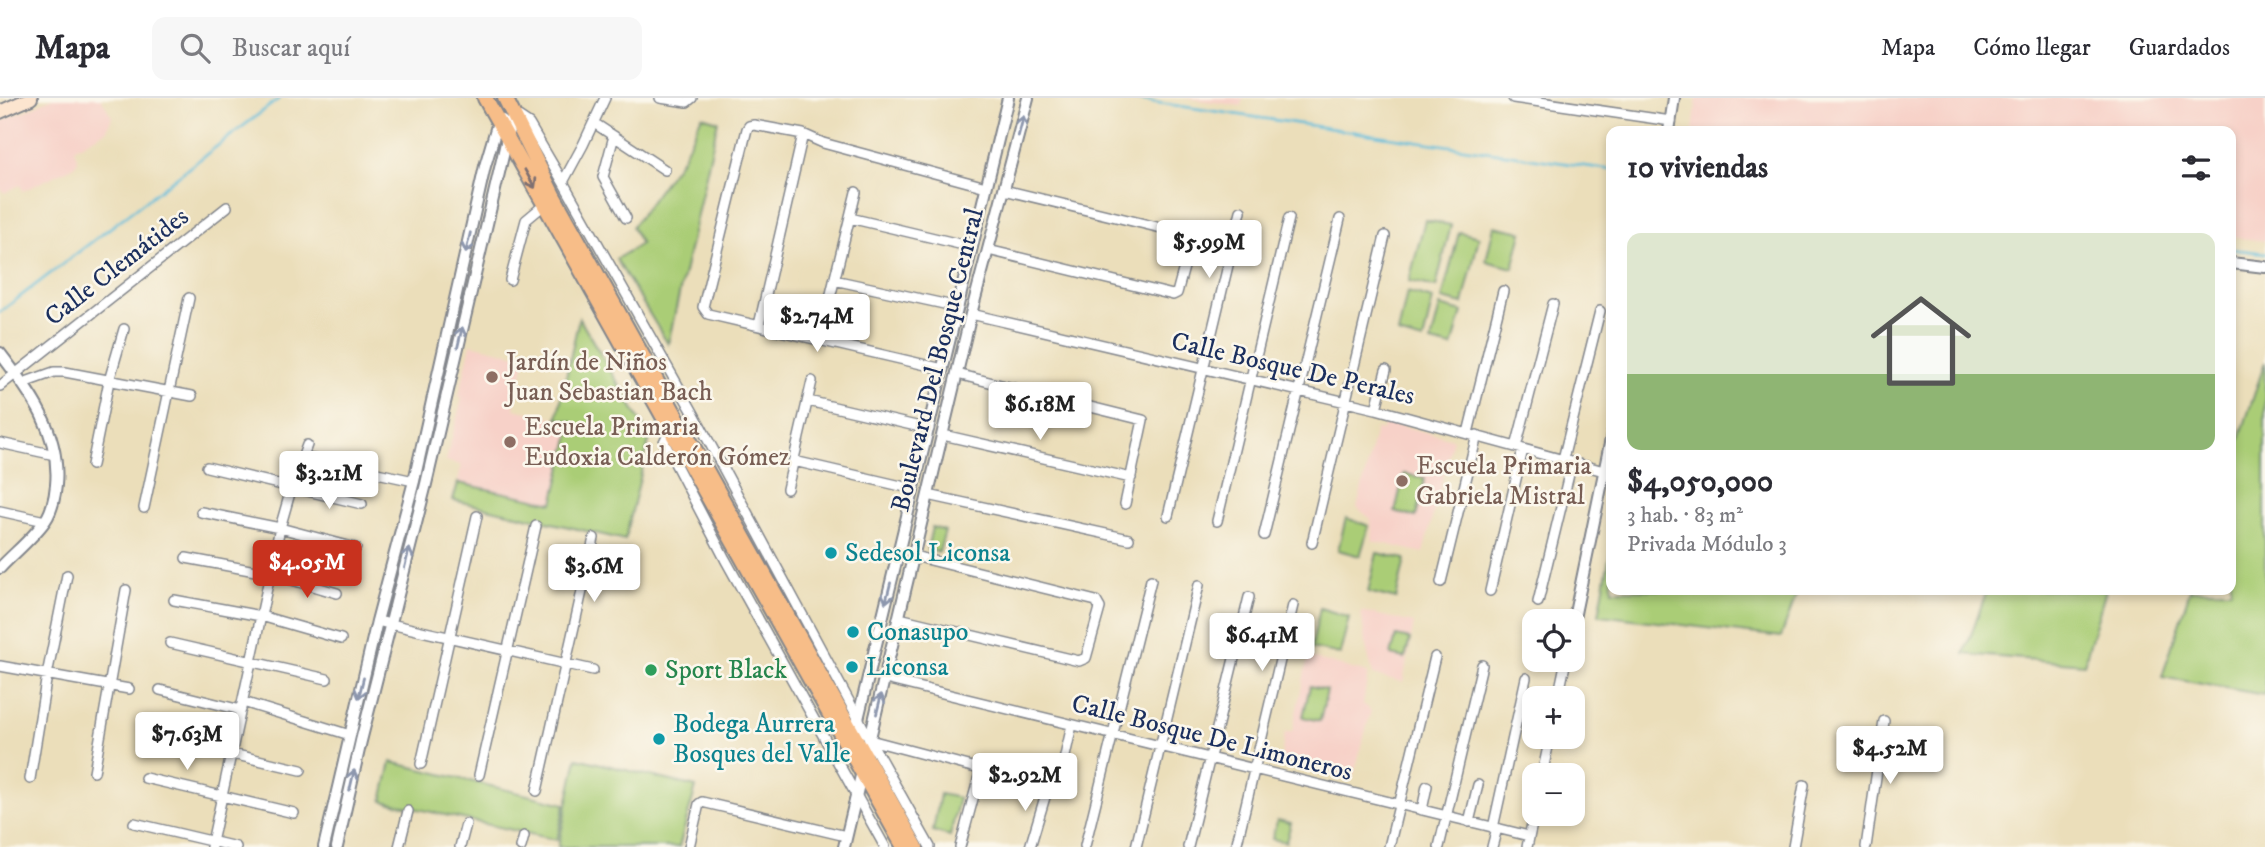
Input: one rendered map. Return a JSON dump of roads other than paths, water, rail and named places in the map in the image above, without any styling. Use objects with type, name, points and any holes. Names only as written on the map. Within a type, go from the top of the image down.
[{"type":"main road","points":[[0,113],[31,98]]},
{"type":"main road","points":[[485,98],[670,430],[916,847]]},
{"type":"main road","points":[[505,98],[554,197],[862,755],[904,847]]},
{"type":"street","points":[[563,181],[605,98]]},
{"type":"street","points":[[660,98],[687,102],[692,98]]},
{"type":"street","name":"Boulevard Del Bosque Central","points":[[862,755],[858,719],[1008,98]]},
{"type":"street","points":[[1513,98],[1585,103],[1670,126],[1674,98]]},
{"type":"street","name":"Boulevard Del Bosque Central","points":[[845,842],[857,797],[862,755],[885,679],[971,314],[1027,100]]},
{"type":"street","points":[[324,847],[377,621],[414,481],[485,166],[498,122],[513,113]]},
{"type":"street","points":[[337,847],[513,113]]},
{"type":"street","points":[[513,113],[529,124],[563,181],[694,414],[858,719]]},
{"type":"street","points":[[594,123],[665,170]]},
{"type":"street","points":[[943,369],[708,314],[703,307],[748,126],[803,134],[823,143],[986,187]]},
{"type":"street","points":[[759,325],[803,134]]},
{"type":"street","points":[[614,136],[603,177],[626,218]]},
{"type":"street","points":[[993,163],[1009,166]]},
{"type":"street","points":[[988,250],[1173,295],[1177,293],[1191,241],[1186,234],[1004,190]]},
{"type":"street","points":[[830,302],[856,192]]},
{"type":"street","points":[[510,279],[524,224],[529,216],[544,205]]},
{"type":"street","name":"Calle Clemátides","points":[[0,386],[19,378],[227,207]]},
{"type":"street","points":[[1168,516],[1241,211]]},
{"type":"street","points":[[850,218],[972,247]]},
{"type":"street","points":[[1217,521],[1289,218]]},
{"type":"street","points":[[1265,535],[1340,219]]},
{"type":"street","points":[[1312,543],[1385,236]]},
{"type":"street","points":[[2236,264],[2265,267]]},
{"type":"street","points":[[834,280],[958,307]]},
{"type":"street","points":[[1441,582],[1503,291]]},
{"type":"street","points":[[144,508],[189,298]]},
{"type":"street","points":[[1490,591],[1553,304]]},
{"type":"street","points":[[1538,602],[1600,311]]},
{"type":"street","name":"Calle Bosque De Perales","points":[[971,314],[1376,409],[1604,471]]},
{"type":"street","points":[[92,465],[109,381],[124,329]]},
{"type":"street","points":[[0,353],[42,414],[52,440],[57,472],[55,491],[45,521],[1,567],[0,579]]},
{"type":"street","points":[[1376,409],[1387,370]]},
{"type":"street","points":[[19,378],[54,372],[192,396]]},
{"type":"street","points":[[957,374],[1140,418],[1144,424],[1125,504]]},
{"type":"street","points":[[787,489],[813,381]]},
{"type":"street","points":[[936,398],[951,401]]},
{"type":"street","points":[[808,401],[929,429]]},
{"type":"street","points":[[670,430],[664,442],[725,559],[885,847]]},
{"type":"street","points":[[943,435],[1131,478]]},
{"type":"street","points":[[0,443],[55,455]]},
{"type":"street","points":[[211,844],[233,754],[280,528],[307,445]]},
{"type":"street","points":[[303,457],[414,481]]},
{"type":"street","points":[[793,461],[914,489]]},
{"type":"street","points":[[1576,609],[1606,462]]},
{"type":"street","points":[[207,467],[362,504]]},
{"type":"street","points":[[928,495],[1129,539]]},
{"type":"street","points":[[0,511],[45,521]]},
{"type":"street","points":[[201,512],[280,528],[356,548]]},
{"type":"street","points":[[421,764],[477,516]]},
{"type":"street","points":[[479,775],[536,526]]},
{"type":"street","points":[[401,531],[413,535]]},
{"type":"street","points":[[537,791],[594,538]]},
{"type":"street","points":[[900,618],[1079,661],[1086,658],[1100,608],[1096,601],[914,556]]},
{"type":"street","points":[[186,558],[271,574],[337,593]]},
{"type":"street","points":[[30,779],[67,575]]},
{"type":"street","points":[[1085,846],[1151,580]]},
{"type":"street","points":[[1136,847],[1199,585]]},
{"type":"street","points":[[94,772],[126,590]]},
{"type":"street","points":[[1188,847],[1248,597]]},
{"type":"street","points":[[174,600],[261,616],[341,639]]},
{"type":"street","points":[[1236,847],[1293,605]]},
{"type":"street","points":[[377,621],[593,670]]},
{"type":"street","points":[[170,643],[327,679]]},
{"type":"street","points":[[876,644],[892,648]]},
{"type":"street","points":[[1389,847],[1435,657]]},
{"type":"street","points":[[1439,847],[1482,665]]},
{"type":"street","points":[[0,666],[129,689]]},
{"type":"street","points":[[1492,847],[1526,678]]},
{"type":"street","name":"Calle Bosque De Limoneros","points":[[885,679],[1530,836]]},
{"type":"street","points":[[160,690],[242,706],[350,735]]},
{"type":"street","points":[[1866,847],[1884,721]]},
{"type":"street","points":[[862,755],[981,769],[1048,787],[1059,783],[1072,725]]},
{"type":"street","points":[[155,736],[301,770]]},
{"type":"street","points":[[862,755],[930,847]]},
{"type":"street","points":[[960,847],[981,769]]},
{"type":"street","points":[[145,778],[294,813]]},
{"type":"street","points":[[1469,822],[1478,785]]},
{"type":"street","points":[[1793,847],[1804,785]]},
{"type":"street","points":[[1422,810],[1427,786]]},
{"type":"street","points":[[1030,847],[1048,787]]},
{"type":"street","points":[[689,847],[699,804],[702,802],[845,842]]},
{"type":"street","points":[[399,847],[408,811]]},
{"type":"street","points":[[134,823],[211,844],[236,847]]},
{"type":"street","points":[[460,847],[466,824]]},
{"type":"street","points":[[1527,847],[1532,826]]},
{"type":"street","points":[[521,847],[524,836]]},
{"type":"waterway","points":[[0,312],[280,98]]},
{"type":"waterway","points":[[1125,98],[1606,169]]},
{"type":"waterway","points":[[2236,250],[2265,253]]},
{"type":"place","name":"Jardín de Niños Juan Sebastian Bach","points":[[492,377]]},
{"type":"place","name":"Escuela Primaria Eudoxia Calderón Gómez","points":[[510,442]]},
{"type":"place","name":"Escuela Primaria Gabriela Mistral","points":[[1402,481]]},
{"type":"place","name":"Sedesol Liconsa","points":[[831,553]]},
{"type":"place","name":"Conasupo","points":[[853,632]]},
{"type":"place","name":"Liconsa","points":[[852,667]]},
{"type":"place","name":"Sport Black","points":[[651,670]]},
{"type":"place","name":"Bodega Aurrera Bosques del Valle","points":[[659,739]]}]
